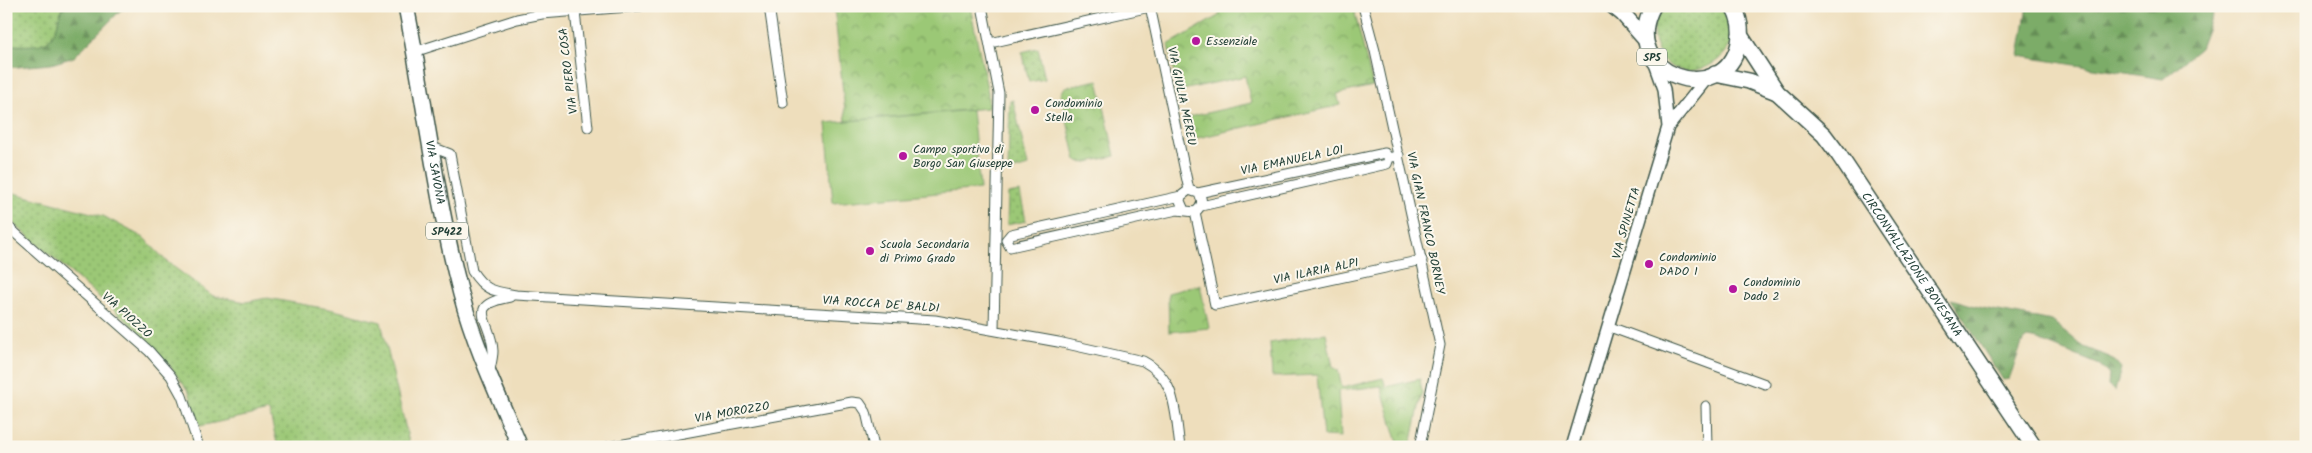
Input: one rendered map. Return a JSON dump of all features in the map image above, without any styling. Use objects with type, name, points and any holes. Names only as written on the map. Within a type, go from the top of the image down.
[{"type":"main road","name":"VIA SAVONA","points":[[406,6],[461,296],[490,375],[520,447]]},
{"type":"main road","points":[[1613,6],[1623,14],[1645,39]]},
{"type":"main road","name":"SP5","points":[[1652,6],[1645,27],[1645,39],[1654,60],[1673,76],[1690,80],[1712,76]]},
{"type":"main road","points":[[1712,76],[1731,61],[1738,49],[1740,24],[1733,6]]},
{"type":"main road","name":"CIRCONVALLAZIONE BOVESANA","points":[[1740,35],[1777,92],[1824,135],[1839,155],[2034,447]]},
{"type":"main road","name":"CIRCONVALLAZIONE BOVESANA","points":[[1712,76],[1749,81],[1777,92]]},
{"type":"street","name":"VIA PIERO COSA","points":[[414,52],[517,19],[546,13],[641,6]]},
{"type":"street","points":[[769,6],[783,103]]},
{"type":"street","points":[[982,6],[999,93],[994,329]]},
{"type":"street","name":"VIA GIAN FRANCO BORNEY","points":[[1363,6],[1440,345],[1420,447]]},
{"type":"street","points":[[990,43],[1150,7]]},
{"type":"street","name":"VIA GIULIA MEREU","points":[[1150,7],[1189,190]]},
{"type":"street","name":"VIA PIERO COSA","points":[[575,12],[588,127]]},
{"type":"street","name":"VIA SPINETTA","points":[[1572,447],[1610,327],[1668,127],[1664,89],[1654,60]]},
{"type":"street","name":"VIA SPINETTA","points":[[1668,127],[1712,76]]},
{"type":"street","name":"VIA ROCCA DE' BALDI","points":[[432,147],[450,154],[472,271],[481,285],[494,291],[516,296],[935,320],[994,329],[1142,361],[1155,367],[1169,386],[1180,447]]},
{"type":"street","name":"VIA EMANUELA LOI","points":[[1198,193],[1385,153],[1389,158]]},
{"type":"street","name":"VIA EMANUELA LOI","points":[[1389,158],[1398,155]]},
{"type":"street","name":"VIA EMANUELA LOI","points":[[1198,209],[1387,164],[1389,158]]},
{"type":"street","points":[[996,241],[1006,240],[1011,234],[1181,196],[1189,190],[1198,193],[1202,201],[1198,209],[1177,210],[1010,247],[1006,240]]},
{"type":"street","points":[[1181,196],[1180,201],[1184,210]]},
{"type":"street","name":"VIA ILARIA ALPI","points":[[1198,209],[1215,306],[1422,260]]},
{"type":"street","name":"VIA PIOZZO","points":[[6,225],[149,351],[171,376],[182,396],[199,447]]},
{"type":"street","name":"VIA ROCCA DE' BALDI","points":[[490,375],[493,350],[482,312],[485,305],[495,300],[516,296]]},
{"type":"street","points":[[1610,327],[1765,384]]},
{"type":"street","name":"VIA MOROZZO","points":[[608,447],[852,402],[860,403],[866,412],[874,447]]},
{"type":"street","points":[[1706,406],[1707,447]]},
{"type":"green space","points":[[6,6],[62,6],[55,30],[51,38],[46,42],[31,45],[6,45]]},
{"type":"green space","points":[[62,6],[131,6],[121,10],[74,57],[51,64],[6,68],[6,45],[31,45],[46,42],[51,38],[55,30]]},
{"type":"green space","points":[[834,6],[970,6],[988,93],[988,108],[846,121]]},
{"type":"green space","points":[[1215,6],[1353,6],[1373,86],[1337,94],[1340,105],[1189,140],[1184,118],[1251,103],[1245,76],[1178,91],[1168,45],[1220,15]]},
{"type":"green space","points":[[1664,6],[1722,6],[1732,24],[1732,40],[1723,55],[1710,65],[1694,70],[1678,69],[1664,61],[1655,43],[1654,33],[1656,19]]},
{"type":"green space","points":[[2027,6],[2216,6],[2200,48],[2163,79],[2019,56]]},
{"type":"green space","points":[[1038,48],[1045,79],[1029,82],[1022,52]]},
{"type":"green space","points":[[1098,80],[1115,156],[1083,163],[1076,160],[1061,94],[1065,87]]},
{"type":"green space","points":[[1013,100],[1028,166],[1008,172],[1010,101]]},
{"type":"green space","name":"Campo sportivo di Borgo San Giuseppe","points":[[972,110],[980,189],[833,203],[826,123]]},
{"type":"green space","points":[[6,191],[103,216],[144,238],[167,262],[213,296],[246,302],[267,298],[334,310],[381,322],[410,447],[278,447],[269,411],[200,426],[189,392],[169,365],[135,328],[6,217]]},
{"type":"green space","points":[[1020,192],[1026,221],[1007,225],[1008,194]]},
{"type":"green space","points":[[1200,285],[1209,328],[1169,332],[1168,293]]},
{"type":"green space","points":[[1951,299],[1982,308],[2052,321],[2084,347],[2112,358],[2121,368],[2115,391],[2108,386],[2109,375],[2100,365],[2038,340],[2027,338],[2023,341],[2009,379],[2003,380]]},
{"type":"green space","points":[[1326,333],[1333,367],[1338,370],[1342,388],[1383,378],[1386,387],[1420,379],[1422,393],[1411,445],[1398,443],[1381,386],[1338,391],[1341,437],[1323,436],[1317,375],[1272,377],[1270,343]]},
{"type":"place","name":"Essenziale","points":[[1196,41]]},
{"type":"place","name":"Condominio Stella","points":[[1035,110]]},
{"type":"place","name":"Campo sportivo di Borgo San Giuseppe","points":[[903,156]]},
{"type":"place","name":"Scuola Secondaria di Primo Grado","points":[[870,251]]},
{"type":"place","name":"Condominio DADO 1","points":[[1649,264]]},
{"type":"place","name":"Condominio Dado 2","points":[[1733,289]]}]
